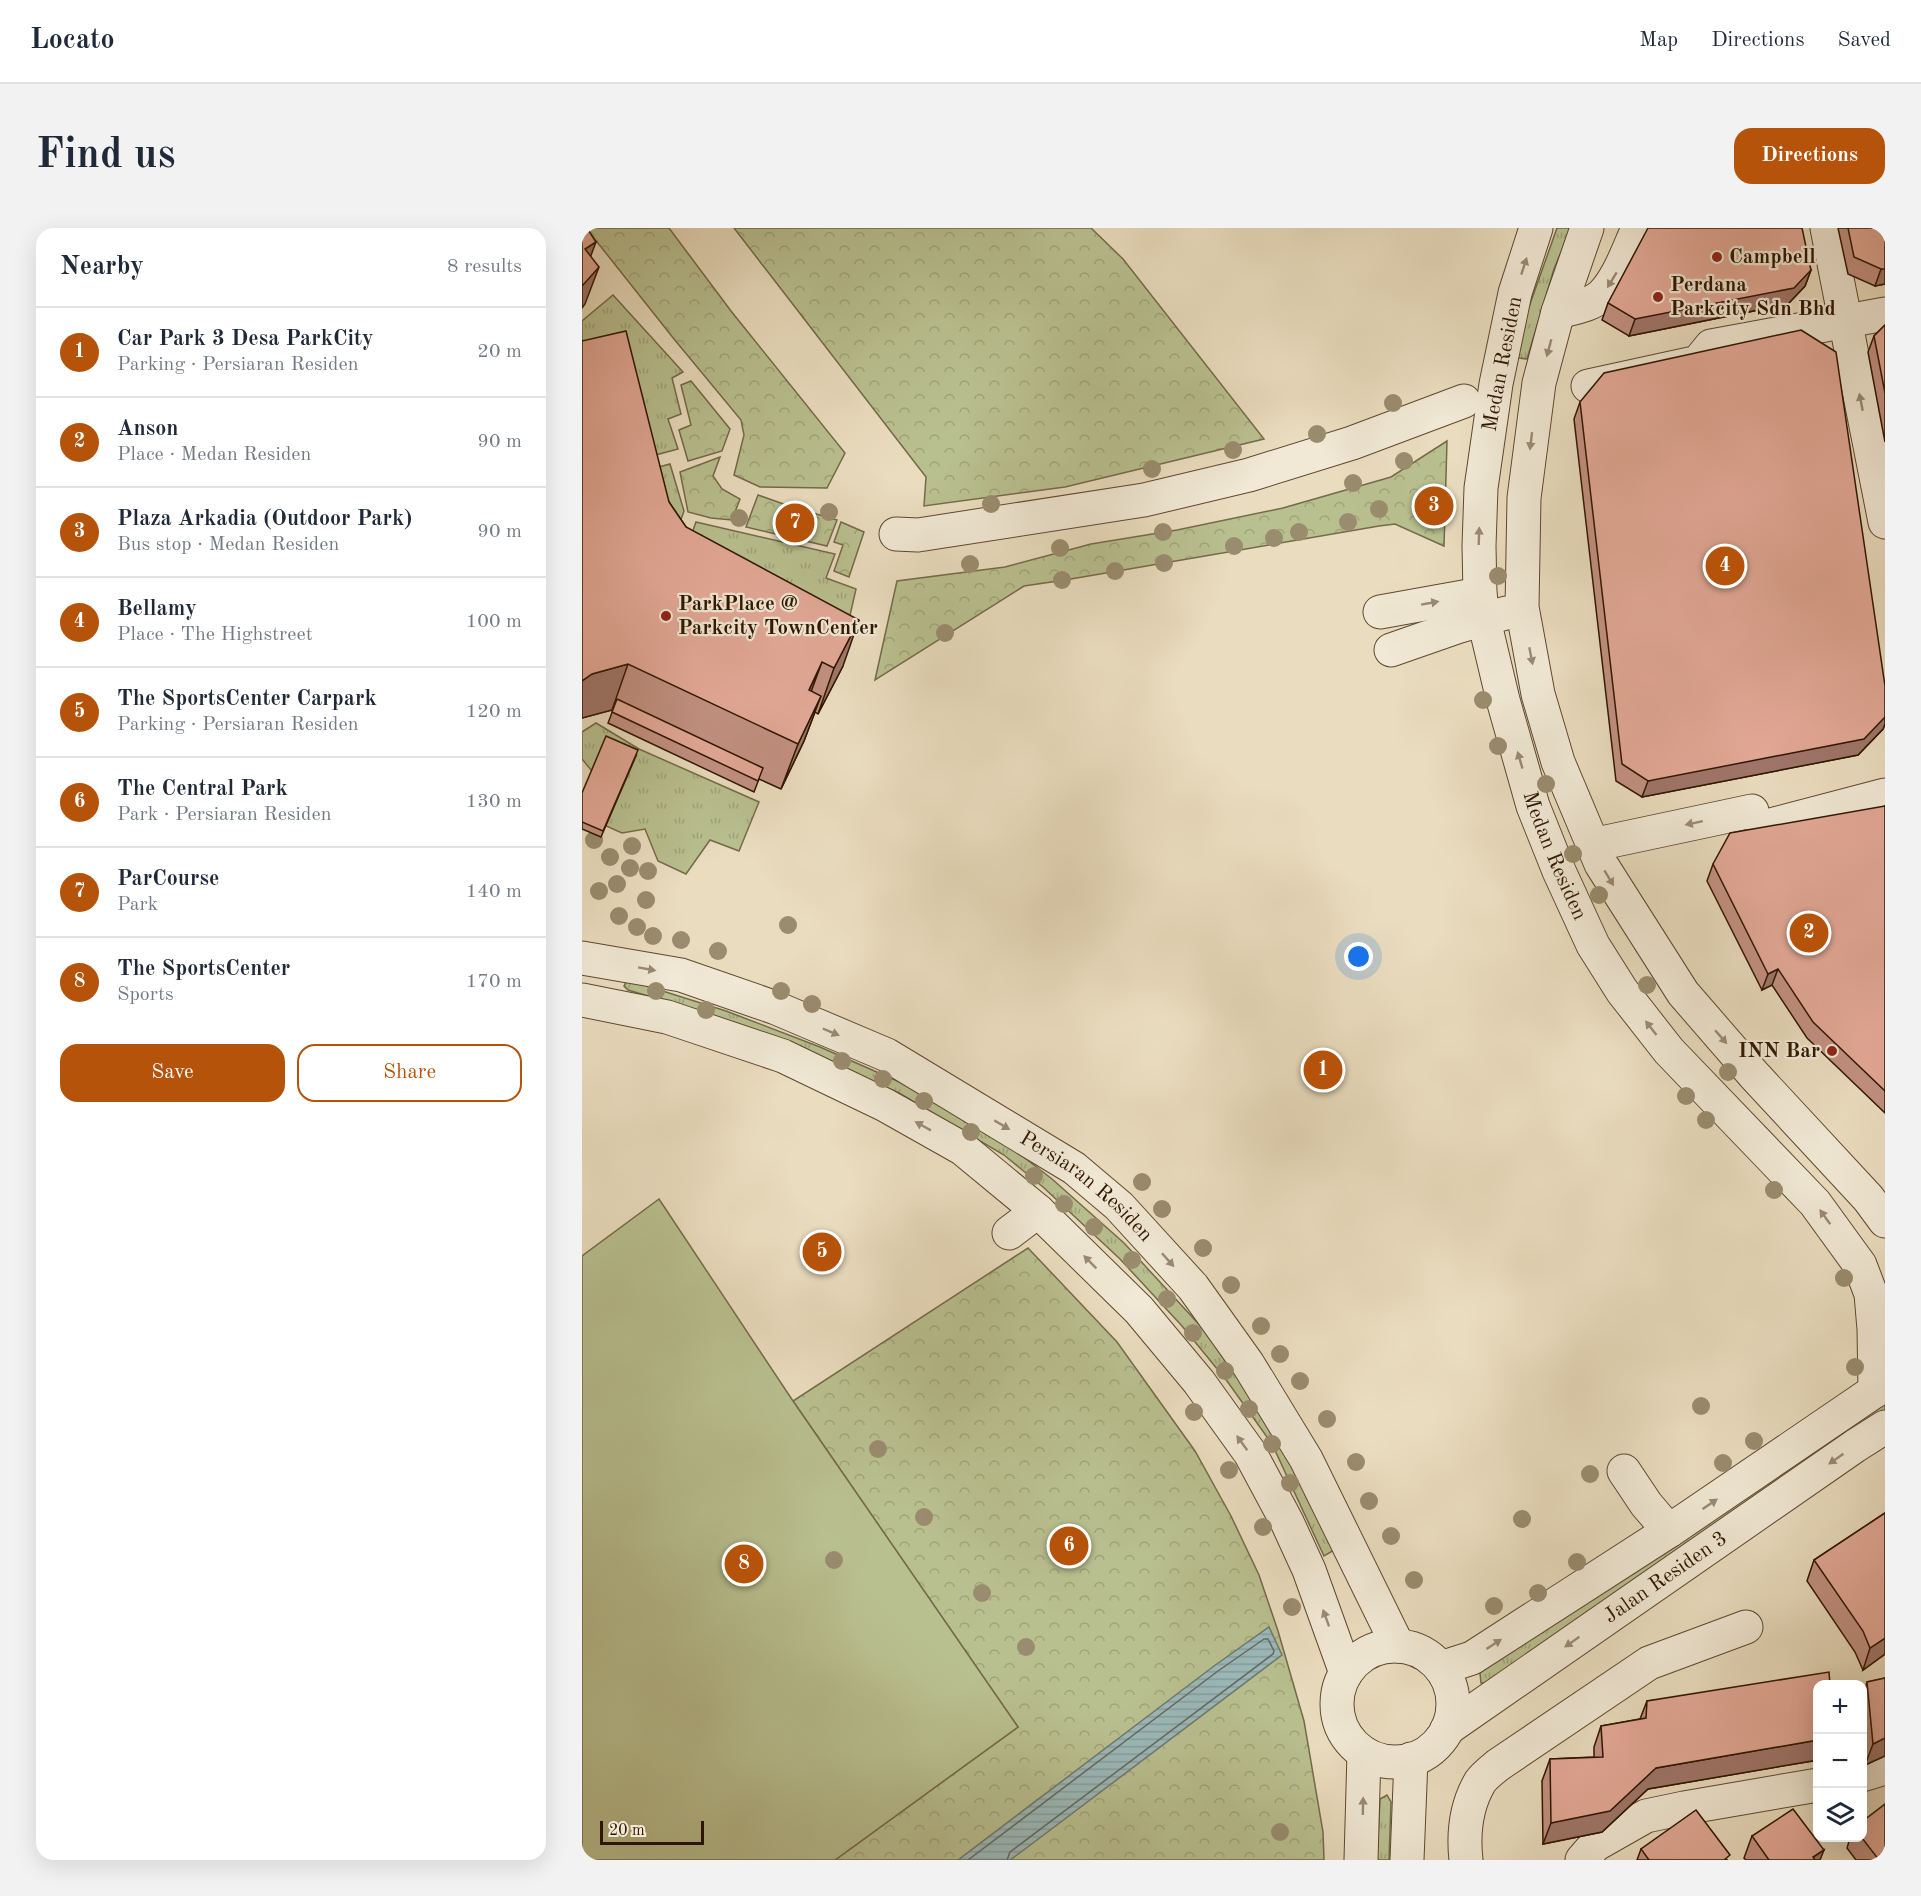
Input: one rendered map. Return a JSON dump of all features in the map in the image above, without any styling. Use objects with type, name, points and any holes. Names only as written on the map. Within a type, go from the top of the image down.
[{"type":"street","name":"Medan Residen","points":[[1536,228],[1515,292],[1496,384],[1481,488],[1479,546],[1482,607],[1503,700],[1533,806],[1559,871],[1593,945],[1622,991],[1669,1051],[1815,1203],[1860,1265],[1871,1294],[1880,1388]]},
{"type":"street","name":"Medan Residen","points":[[1587,228],[1558,312],[1539,383],[1524,498],[1522,607],[1538,694],[1558,762],[1600,864],[1683,993],[1754,1075],[1879,1202]]},
{"type":"street","points":[[1558,312],[1587,304],[1601,296],[1612,283],[1638,228]]},
{"type":"street","points":[[1827,228],[1885,522]]},
{"type":"street","points":[[1588,386],[1698,362],[1711,346],[1885,314]]},
{"type":"street","points":[[1496,384],[1539,383],[1683,352]]},
{"type":"street","points":[[896,534],[918,535],[1144,500],[1249,475],[1302,459],[1464,401]]},
{"type":"street","points":[[1391,650],[1456,627],[1482,607]]},
{"type":"street","points":[[1380,612],[1522,607]]},
{"type":"street","points":[[1592,845],[1757,819],[1885,795]]},
{"type":"street","name":"Persiaran Residen","points":[[582,958],[681,975],[776,1008],[887,1055],[1074,1168],[1119,1206],[1192,1287],[1248,1364],[1306,1459],[1398,1646]]},
{"type":"street","points":[[582,1000],[667,1017],[783,1056],[885,1105],[963,1149],[1038,1211],[1139,1310],[1198,1382],[1250,1454],[1287,1522],[1309,1570],[1346,1673]]},
{"type":"street","points":[[1009,1233],[1038,1211]]},
{"type":"street","name":"Jalan Residen 3","points":[[1441,1668],[1472,1658],[1669,1531],[1880,1388]]},
{"type":"street","name":"Jalan Residen 3","points":[[1447,1729],[1826,1465],[1885,1427]]},
{"type":"street","points":[[1624,1471],[1646,1504],[1669,1531]]},
{"type":"street","points":[[1466,1860],[1464,1841],[1468,1810],[1481,1780],[1649,1663],[1746,1627]]},
{"type":"street","points":[[1398,1646],[1414,1649],[1430,1656],[1441,1668],[1449,1682],[1453,1698],[1452,1714],[1447,1729],[1438,1743],[1426,1753],[1394,1762],[1364,1753],[1350,1741],[1341,1725],[1337,1708],[1338,1690],[1355,1661],[1368,1652],[1383,1647],[1398,1646]]},
{"type":"street","points":[[1361,1860],[1364,1753]]},
{"type":"street","points":[[1407,1860],[1411,1759]]},
{"type":"street","points":[[1867,1774],[1885,1768]]},
{"type":"street","points":[[1582,1860],[1594,1845],[1646,1816],[1813,1786]]},
{"type":"green space","points":[[586,228],[669,228],[731,311],[845,453],[827,488],[760,487],[734,475],[744,435],[741,420]]},
{"type":"green space","points":[[734,228],[1091,228],[1123,259],[1264,439],[1065,487],[924,506],[926,477]]},
{"type":"green space","points":[[1557,228],[1571,228],[1554,269],[1527,359],[1519,358],[1513,352]]},
{"type":"green space","points":[[613,295],[683,372],[672,378],[681,414],[668,419],[678,449],[637,460],[582,339],[582,321]]},
{"type":"green space","points":[[691,381],[730,429],[722,451],[688,461],[679,430],[691,425],[681,385]]},
{"type":"green space","points":[[1447,441],[1444,546],[1395,524],[1024,586],[875,680],[897,581],[1005,567],[1091,544],[1177,530],[1283,508],[1391,477]]},
{"type":"green space","points":[[720,457],[713,476],[722,489],[740,499],[732,520],[688,512],[680,472]]},
{"type":"green space","points":[[670,464],[684,511],[666,562],[637,473]]},
{"type":"green space","points":[[758,495],[837,520],[827,546],[746,527]]},
{"type":"green space","points":[[696,522],[835,554],[826,578],[856,589],[843,646],[683,558]]},
{"type":"green space","points":[[841,522],[864,532],[849,577],[834,571],[843,545],[834,542]]},
{"type":"green space","points":[[596,723],[639,749],[759,802],[739,851],[710,840],[686,874],[658,861],[645,829],[622,833],[604,825],[592,771],[582,759],[582,732]]},
{"type":"green space","points":[[631,981],[726,1011],[820,1047],[904,1084],[1012,1148],[1052,1179],[1124,1243],[1206,1332],[1262,1407],[1336,1549],[1324,1556],[1272,1444],[1227,1381],[1182,1326],[1120,1259],[1043,1187],[1004,1155],[899,1093],[668,1002],[628,990],[624,986],[626,982]]},
{"type":"green space","points":[[659,1199],[793,1401],[1018,1727],[835,1860],[582,1860],[582,1256]]},
{"type":"green space","points":[[1028,1248],[1117,1342],[1195,1451],[1231,1516],[1259,1575],[1304,1721],[1323,1832],[1324,1860],[835,1860],[1018,1727],[793,1401]]},
{"type":"green space","points":[[1885,1403],[1885,1416],[1498,1682],[1481,1683],[1480,1673],[1490,1665]]},
{"type":"green space","points":[[1387,1795],[1391,1802],[1389,1860],[1377,1860],[1380,1799]]},
{"type":"water","points":[[1269,1627],[1282,1655],[1033,1843],[1010,1860],[958,1860],[1214,1666]]},
{"type":"building","points":[[582,228],[587,228],[596,242],[585,249],[599,267],[582,286]]},
{"type":"building","name":"Campbell","points":[[1648,228],[1802,228],[1811,270],[1794,288],[1635,319],[1608,303]]},
{"type":"building","points":[[1848,228],[1885,228],[1885,269],[1854,257]]},
{"type":"building","points":[[1885,325],[1885,393],[1874,336]]},
{"type":"building","points":[[1801,330],[1836,352],[1885,686],[1885,717],[1864,739],[1648,781],[1622,764],[1580,402],[1604,373]]},
{"type":"building","name":"ParkPlace @ Parkcity TownCenter","points":[[626,331],[669,502],[686,527],[859,620],[834,668],[822,662],[809,690],[821,696],[798,744],[628,664],[592,674],[582,681],[582,341]]},
{"type":"building","points":[[617,699],[763,768],[758,781],[612,712]]},
{"type":"building","points":[[606,736],[638,750],[603,831],[582,822],[582,793]]},
{"type":"building","points":[[1885,806],[1885,1091],[1813,1022],[1778,969],[1768,974],[1713,864],[1730,833]]},
{"type":"building","points":[[1885,1513],[1885,1638],[1870,1648],[1863,1631],[1814,1560]]},
{"type":"building","points":[[1829,1672],[1830,1680],[1813,1680],[1813,1741],[1656,1768],[1610,1811],[1551,1823],[1550,1759],[1603,1757],[1601,1726],[1646,1718],[1647,1701]]},
{"type":"building","points":[[1885,1678],[1885,1738],[1873,1744],[1867,1682]]},
{"type":"building","points":[[1885,1804],[1885,1860],[1879,1860],[1865,1842],[1867,1842],[1867,1818]]},
{"type":"building","points":[[1793,1809],[1813,1835],[1813,1842],[1818,1842],[1824,1850],[1813,1857],[1815,1860],[1769,1860],[1752,1836]]},
{"type":"building","points":[[1696,1810],[1730,1855],[1724,1860],[1649,1860],[1641,1849]]},
{"type":"place","name":"Campbell","points":[[1717,257]]},
{"type":"place","name":"Perdana Parkcity Sdn Bhd","points":[[1658,297]]},
{"type":"place","name":"Plaza Arkadia (Outdoor Park)","points":[[1434,506]]},
{"type":"place","name":"ParCourse","points":[[795,523]]},
{"type":"place","name":"Bellamy","points":[[1725,566]]},
{"type":"place","name":"ParkPlace @ Parkcity TownCenter","points":[[666,616]]},
{"type":"place","name":"Anson","points":[[1809,933]]},
{"type":"place","name":"INN Bar","points":[[1832,1051]]},
{"type":"place","name":"Car Park 3 Desa ParkCity","points":[[1323,1070]]},
{"type":"place","name":"The SportsCenter Carpark","points":[[822,1252]]},
{"type":"place","name":"The Central Park","points":[[1069,1546]]},
{"type":"place","name":"The SportsCenter","points":[[744,1564]]}]
